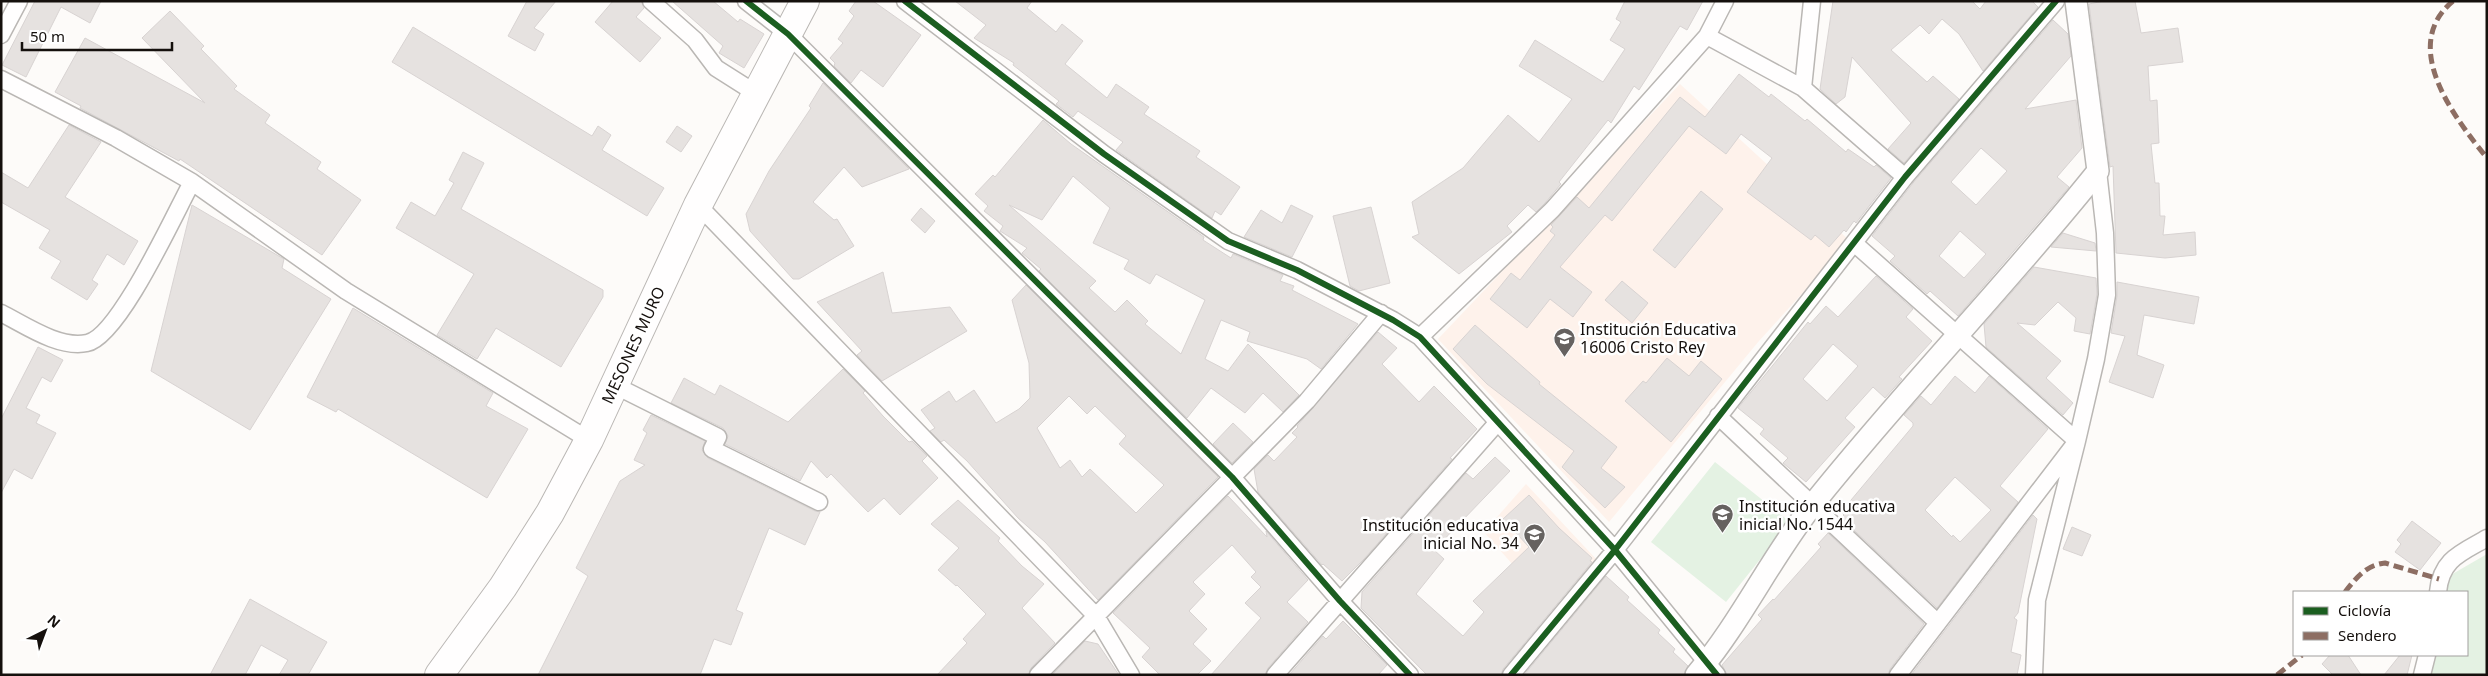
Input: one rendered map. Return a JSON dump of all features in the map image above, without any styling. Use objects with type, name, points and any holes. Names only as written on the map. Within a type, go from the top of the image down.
[{"type":"highway","name":"MESONES MURO","points":[[443,673],[503,587],[550,512],[589,440],[698,205],[805,1]]},
{"type":"street","points":[[1,36],[19,1]]},
{"type":"street","points":[[651,1],[695,40],[716,68],[757,94]]},
{"type":"street","points":[[746,1],[788,34],[1232,477],[1340,600],[1410,675]]},
{"type":"street","points":[[905,1],[1104,154],[1228,241],[1297,270],[1381,314],[1420,337],[1615,550],[1707,671],[1813,504],[1958,333],[2056,223],[2098,171]]},
{"type":"street","points":[[1420,337],[1552,210],[1707,36],[1724,1]]},
{"type":"street","points":[[1803,88],[1812,1]]},
{"type":"street","points":[[1511,675],[1615,550],[1905,177],[2056,1]]},
{"type":"street","points":[[2034,675],[2037,600],[2077,442],[2096,359],[2107,295],[2105,233],[2076,1]]},
{"type":"street","points":[[1707,36],[1803,88],[1905,177]]},
{"type":"street","points":[[1,79],[116,138],[192,182],[346,291],[589,440]]},
{"type":"street","points":[[1,313],[63,342],[87,343],[97,339],[110,326],[139,282],[192,182]]},
{"type":"street","points":[[698,205],[1096,616],[1132,675]]},
{"type":"street","points":[[1854,243],[1958,333],[2077,442]]},
{"type":"street","points":[[1038,675],[1307,402],[1381,314]]},
{"type":"street","points":[[614,385],[718,437],[712,449],[819,502]]},
{"type":"street","points":[[1718,416],[1938,623]]},
{"type":"street","points":[[1275,675],[1497,423]]},
{"type":"street","points":[[1898,675],[2077,442]]},
{"type":"street","points":[[2438,591],[2439,579],[2452,558],[2487,538]]},
{"type":"street","points":[[2422,675],[2427,656]]},
{"type":"shaded area","points":[[1680,84],[1850,241],[1759,341],[1609,522],[1438,339]]},
{"type":"shaded area","points":[[1526,484],[1597,560],[1551,608],[1484,532]]},
{"type":"green space","points":[[1715,462],[1790,522],[1726,602],[1651,542]]},
{"type":"green space","points":[[2487,554],[2487,675],[2431,675],[2435,656],[2468,656],[2468,591],[2446,591],[2449,576]]},
{"type":"building","points":[[35,1],[101,1],[90,23],[61,7],[26,77],[2,65]]},
{"type":"building","points":[[527,1],[556,1],[534,28],[544,34],[535,51],[508,36]]},
{"type":"building","points":[[613,1],[641,1],[644,8],[636,17],[661,38],[640,62],[595,22]]},
{"type":"building","points":[[672,1],[713,1],[738,22],[740,19],[764,34],[744,68],[719,53],[723,46]]},
{"type":"building","points":[[856,1],[873,1],[921,35],[883,87],[861,70],[851,83],[834,66],[835,63],[830,58],[843,43],[838,39],[854,16],[849,11]]},
{"type":"building","points":[[955,1],[1032,1],[1027,8],[1056,32],[1062,24],[1083,41],[1065,64],[1107,98],[1116,84],[1149,107],[1144,114],[1200,151],[1196,157],[1240,187],[1221,215],[1215,211],[1212,218],[1116,150],[1123,142],[1078,111],[1073,117],[1056,104],[1059,101],[1013,65],[1014,63],[974,38],[986,25]]},
{"type":"building","points":[[1625,1],[1703,1],[1687,30],[1680,26],[1639,90],[1634,86],[1611,123],[1608,120],[1559,182],[1561,184],[1545,203],[1536,212],[1528,205],[1507,226],[1512,232],[1459,274],[1412,237],[1419,234],[1412,202],[1463,168],[1508,115],[1539,142],[1572,99],[1519,66],[1535,40],[1603,82],[1625,49],[1610,40],[1621,22],[1616,19]]},
{"type":"building","points":[[1833,1],[1972,1],[1980,9],[1986,1],[2032,1],[2038,7],[1983,71],[1959,34],[1942,19],[1929,34],[1920,25],[1891,50],[1927,82],[1933,76],[1959,99],[1904,163],[1888,149],[1911,123],[1852,57],[1845,97],[1836,104],[1820,89]]},
{"type":"building","points":[[2104,1],[2135,1],[2141,33],[2178,28],[2183,62],[2148,66],[2150,101],[2157,100],[2159,143],[2151,144],[2155,183],[2159,183],[2160,216],[2165,216],[2163,235],[2195,232],[2196,255],[2165,258],[2116,253],[2113,166],[2110,167],[2089,4]]},
{"type":"building","points":[[170,11],[204,46],[201,49],[237,86],[234,89],[270,115],[265,123],[321,162],[317,169],[361,200],[322,255],[180,159],[179,161],[80,108],[81,106],[55,92],[85,38],[205,103],[142,38]]},
{"type":"building","points":[[2053,20],[2068,34],[2071,56],[2025,109],[2076,100],[2082,148],[2057,177],[2069,187],[1958,316],[1930,291],[1927,294],[1890,261],[1895,256],[1872,236],[1913,183]],"holes":[[[1981,148],[2007,171],[1976,205],[1951,182]],[[1960,231],[1986,254],[1964,278],[1939,256]]]},
{"type":"building","points":[[413,27],[592,136],[598,126],[611,135],[602,150],[664,188],[647,216],[392,62]]},
{"type":"building","points":[[1739,74],[1769,97],[1771,94],[1805,121],[1807,119],[1846,152],[1848,149],[1874,167],[1876,165],[1891,178],[1856,223],[1854,221],[1846,232],[1844,230],[1829,247],[1815,235],[1811,240],[1747,192],[1772,158],[1741,134],[1726,154],[1689,126],[1612,221],[1605,215],[1560,267],[1592,292],[1573,317],[1550,299],[1527,328],[1490,299],[1511,273],[1520,280],[1555,235],[1550,231],[1553,227],[1551,225],[1577,197],[1589,208],[1680,97],[1705,117]]},
{"type":"building","points":[[823,83],[909,169],[862,187],[844,167],[813,202],[834,220],[837,219],[854,246],[799,279],[793,279],[750,231],[746,214],[769,171],[811,108],[809,106]]},
{"type":"building","points":[[1043,120],[1071,144],[1204,237],[1203,240],[1231,258],[1233,254],[1283,275],[1280,281],[1294,286],[1292,290],[1358,324],[1321,369],[1307,359],[1247,341],[1250,332],[1221,320],[1205,359],[1228,371],[1248,344],[1299,395],[1283,412],[1263,393],[1245,413],[1211,388],[1187,418],[1039,271],[1041,269],[1022,253],[1027,248],[1000,231],[1003,226],[984,211],[988,206],[975,194],[993,175],[995,177]],"holes":[[[1073,176],[1110,208],[1093,243],[1129,260],[1124,269],[1150,284],[1156,274],[1205,300],[1181,354],[1145,324],[1148,321],[1127,300],[1115,312],[1089,288],[1096,281],[1009,205],[1042,220]]]},
{"type":"building","points":[[69,125],[101,142],[65,197],[138,241],[124,265],[107,254],[92,280],[98,284],[87,300],[51,278],[61,261],[39,248],[50,230],[1,202],[1,172],[28,188]]},
{"type":"building","points":[[677,126],[692,136],[681,152],[666,142]]},
{"type":"building","points":[[463,152],[484,163],[461,209],[603,290],[603,297],[561,367],[496,328],[477,359],[437,335],[474,274],[396,228],[411,202],[435,216],[454,183],[449,180]]},
{"type":"building","points":[[1701,191],[1723,209],[1675,268],[1653,250]]},
{"type":"building","points":[[192,205],[284,259],[282,268],[331,299],[250,430],[151,371]]},
{"type":"building","points":[[1291,205],[1313,216],[1292,257],[1244,237],[1261,210],[1282,223]]},
{"type":"building","points":[[1371,207],[1390,283],[1359,291],[1350,286],[1333,216]]},
{"type":"building","points":[[921,208],[935,221],[925,233],[911,220]]},
{"type":"building","points":[[2063,233],[2095,243],[2096,251],[2051,247]]},
{"type":"building","points":[[2034,267],[2096,278],[2097,294],[2090,334],[2074,331],[2076,318],[2058,302],[2035,325],[2017,323],[2061,361],[2046,378],[2073,403],[2063,415],[1986,347],[1984,324]]},
{"type":"building","points":[[883,272],[892,313],[950,307],[967,331],[882,381],[857,355],[862,351],[817,302]]},
{"type":"building","points":[[1876,276],[1913,309],[1906,317],[1932,341],[1899,377],[1902,379],[1885,398],[1873,387],[1845,418],[1855,427],[1806,482],[1783,463],[1788,458],[1760,434],[1764,429],[1738,408],[1808,322],[1810,324],[1826,306],[1838,317]],"holes":[[[1833,344],[1858,366],[1827,401],[1803,379]]]},
{"type":"building","points":[[1622,281],[1648,303],[1632,323],[1605,300]]},
{"type":"building","points":[[2117,282],[2199,297],[2194,324],[2144,315],[2137,355],[2164,365],[2153,398],[2109,382],[2125,336],[2111,333],[2117,296]]},
{"type":"building","points":[[1026,285],[1218,477],[1098,600],[1045,542],[1018,518],[967,461],[944,440],[941,442],[930,431],[935,428],[921,410],[949,391],[956,402],[974,390],[996,423],[1019,409],[1030,398],[1029,363],[1012,300]],"holes":[[[1069,396],[1087,414],[1095,406],[1126,436],[1119,444],[1164,485],[1136,513],[1090,469],[1082,477],[1070,460],[1060,468],[1037,428]]]},
{"type":"building","points":[[353,308],[493,393],[486,406],[528,429],[487,498],[338,409],[336,412],[307,397]]},
{"type":"building","points":[[1475,325],[1540,382],[1539,384],[1617,447],[1601,468],[1625,487],[1605,508],[1562,467],[1574,451],[1487,384],[1453,349]]},
{"type":"building","points":[[1378,332],[1397,348],[1382,364],[1419,402],[1434,386],[1477,429],[1364,559],[1342,581],[1322,565],[1258,492],[1254,469],[1268,455],[1274,461],[1297,437],[1292,433],[1297,426]]},
{"type":"building","points":[[38,347],[63,360],[51,382],[42,377],[26,408],[40,415],[36,423],[56,433],[32,479],[14,469],[1,493],[1,419]]},
{"type":"building","points":[[1667,358],[1689,376],[1701,361],[1722,379],[1671,442],[1625,401],[1643,381],[1646,383]]},
{"type":"building","points":[[843,369],[865,391],[863,393],[883,416],[909,442],[912,441],[927,456],[922,461],[938,478],[900,515],[884,498],[868,512],[831,474],[827,478],[811,461],[800,481],[725,444],[728,436],[723,428],[671,403],[684,378],[715,395],[720,385],[788,422]]},
{"type":"building","points":[[1955,376],[1975,393],[1989,376],[2048,429],[2000,486],[2018,502],[1937,608],[1841,518],[1844,515],[1841,512],[1913,426],[1913,423],[1904,415],[1921,396],[1931,405]],"holes":[[[1955,477],[1991,510],[1960,542],[1953,535],[1952,537],[1925,510]]]},
{"type":"building","points":[[651,415],[705,441],[702,450],[708,458],[820,512],[805,545],[769,528],[736,610],[743,613],[731,645],[714,639],[700,675],[538,675],[588,576],[576,568],[620,481],[645,465],[634,460],[647,433],[643,430]]},
{"type":"building","points":[[1233,423],[1253,442],[1232,463],[1213,444]]},
{"type":"building","points":[[1495,457],[1510,471],[1434,550],[1444,559],[1416,594],[1463,636],[1484,612],[1473,601],[1529,547],[1503,519],[1529,495],[1559,528],[1592,558],[1590,561],[1592,562],[1503,669],[1501,675],[1427,675],[1361,608],[1362,592],[1466,473],[1473,479]]},
{"type":"building","points":[[1228,496],[1267,537],[1266,531],[1308,580],[1287,602],[1308,622],[1268,668],[1265,675],[1211,675],[1261,618],[1245,603],[1261,587],[1251,577],[1256,572],[1232,545],[1193,582],[1205,594],[1189,611],[1207,629],[1193,644],[1211,661],[1197,675],[1160,675],[1142,657],[1150,648],[1113,613]]},
{"type":"building","points":[[958,500],[1000,538],[998,541],[1022,566],[1044,584],[1022,608],[1055,643],[1031,668],[1028,675],[937,675],[967,643],[963,639],[986,614],[957,585],[938,570],[959,548],[931,524]]},
{"type":"building","points":[[2033,515],[2037,519],[2018,613],[2014,618],[2017,620],[2011,652],[2021,655],[2017,675],[1911,675]]},
{"type":"building","points":[[2412,521],[2441,543],[2420,570],[2395,552],[2401,544],[2397,540]]},
{"type":"building","points":[[2072,527],[2091,535],[2082,556],[2063,549]]},
{"type":"building","points":[[1828,533],[1924,624],[1890,669],[1888,675],[1727,675],[1722,665],[1762,619],[1758,615],[1774,600],[1821,547],[1818,544]]},
{"type":"building","points":[[1606,576],[1629,597],[1627,600],[1660,630],[1658,633],[1675,649],[1673,652],[1688,666],[1684,675],[1524,675]]},
{"type":"building","points":[[250,599],[327,642],[308,675],[279,675],[288,660],[261,645],[245,675],[210,675]]},
{"type":"building","points":[[1343,621],[1387,665],[1378,675],[1289,675],[1323,636],[1326,639]]},
{"type":"building","points":[[1085,641],[1098,644],[1119,675],[1052,675]]},
{"type":"building","points":[[2329,656],[2349,656],[2361,675],[2333,675],[2322,664]]},
{"type":"building","points":[[2399,656],[2412,656],[2407,675],[2384,675]]},
{"type":"marked path","points":[[2453,1],[2438,19],[2431,39],[2431,60],[2437,81],[2448,102],[2460,122],[2487,158]]},
{"type":"marked path","points":[[2346,591],[2357,577],[2367,569],[2385,563],[2439,579]]},
{"type":"marked path","points":[[2277,675],[2301,656]]},
{"type":"cycle path","points":[[746,1],[788,34],[1232,477],[1340,601],[1410,675]]},
{"type":"cycle path","points":[[905,1],[1104,154],[1228,241],[1297,270],[1393,320],[1420,337],[1615,550],[1717,675]]},
{"type":"cycle path","points":[[1511,675],[1615,550],[1905,177],[2056,1]]},
{"type":"place","name":"Institución Educativa 16006 Cristo Rey","points":[[1564,357]]},
{"type":"place","name":"Institución educativa inicial No. 1544","points":[[1723,534]]},
{"type":"place","name":"Institución educativa inicial No. 34","points":[[1535,553]]}]
